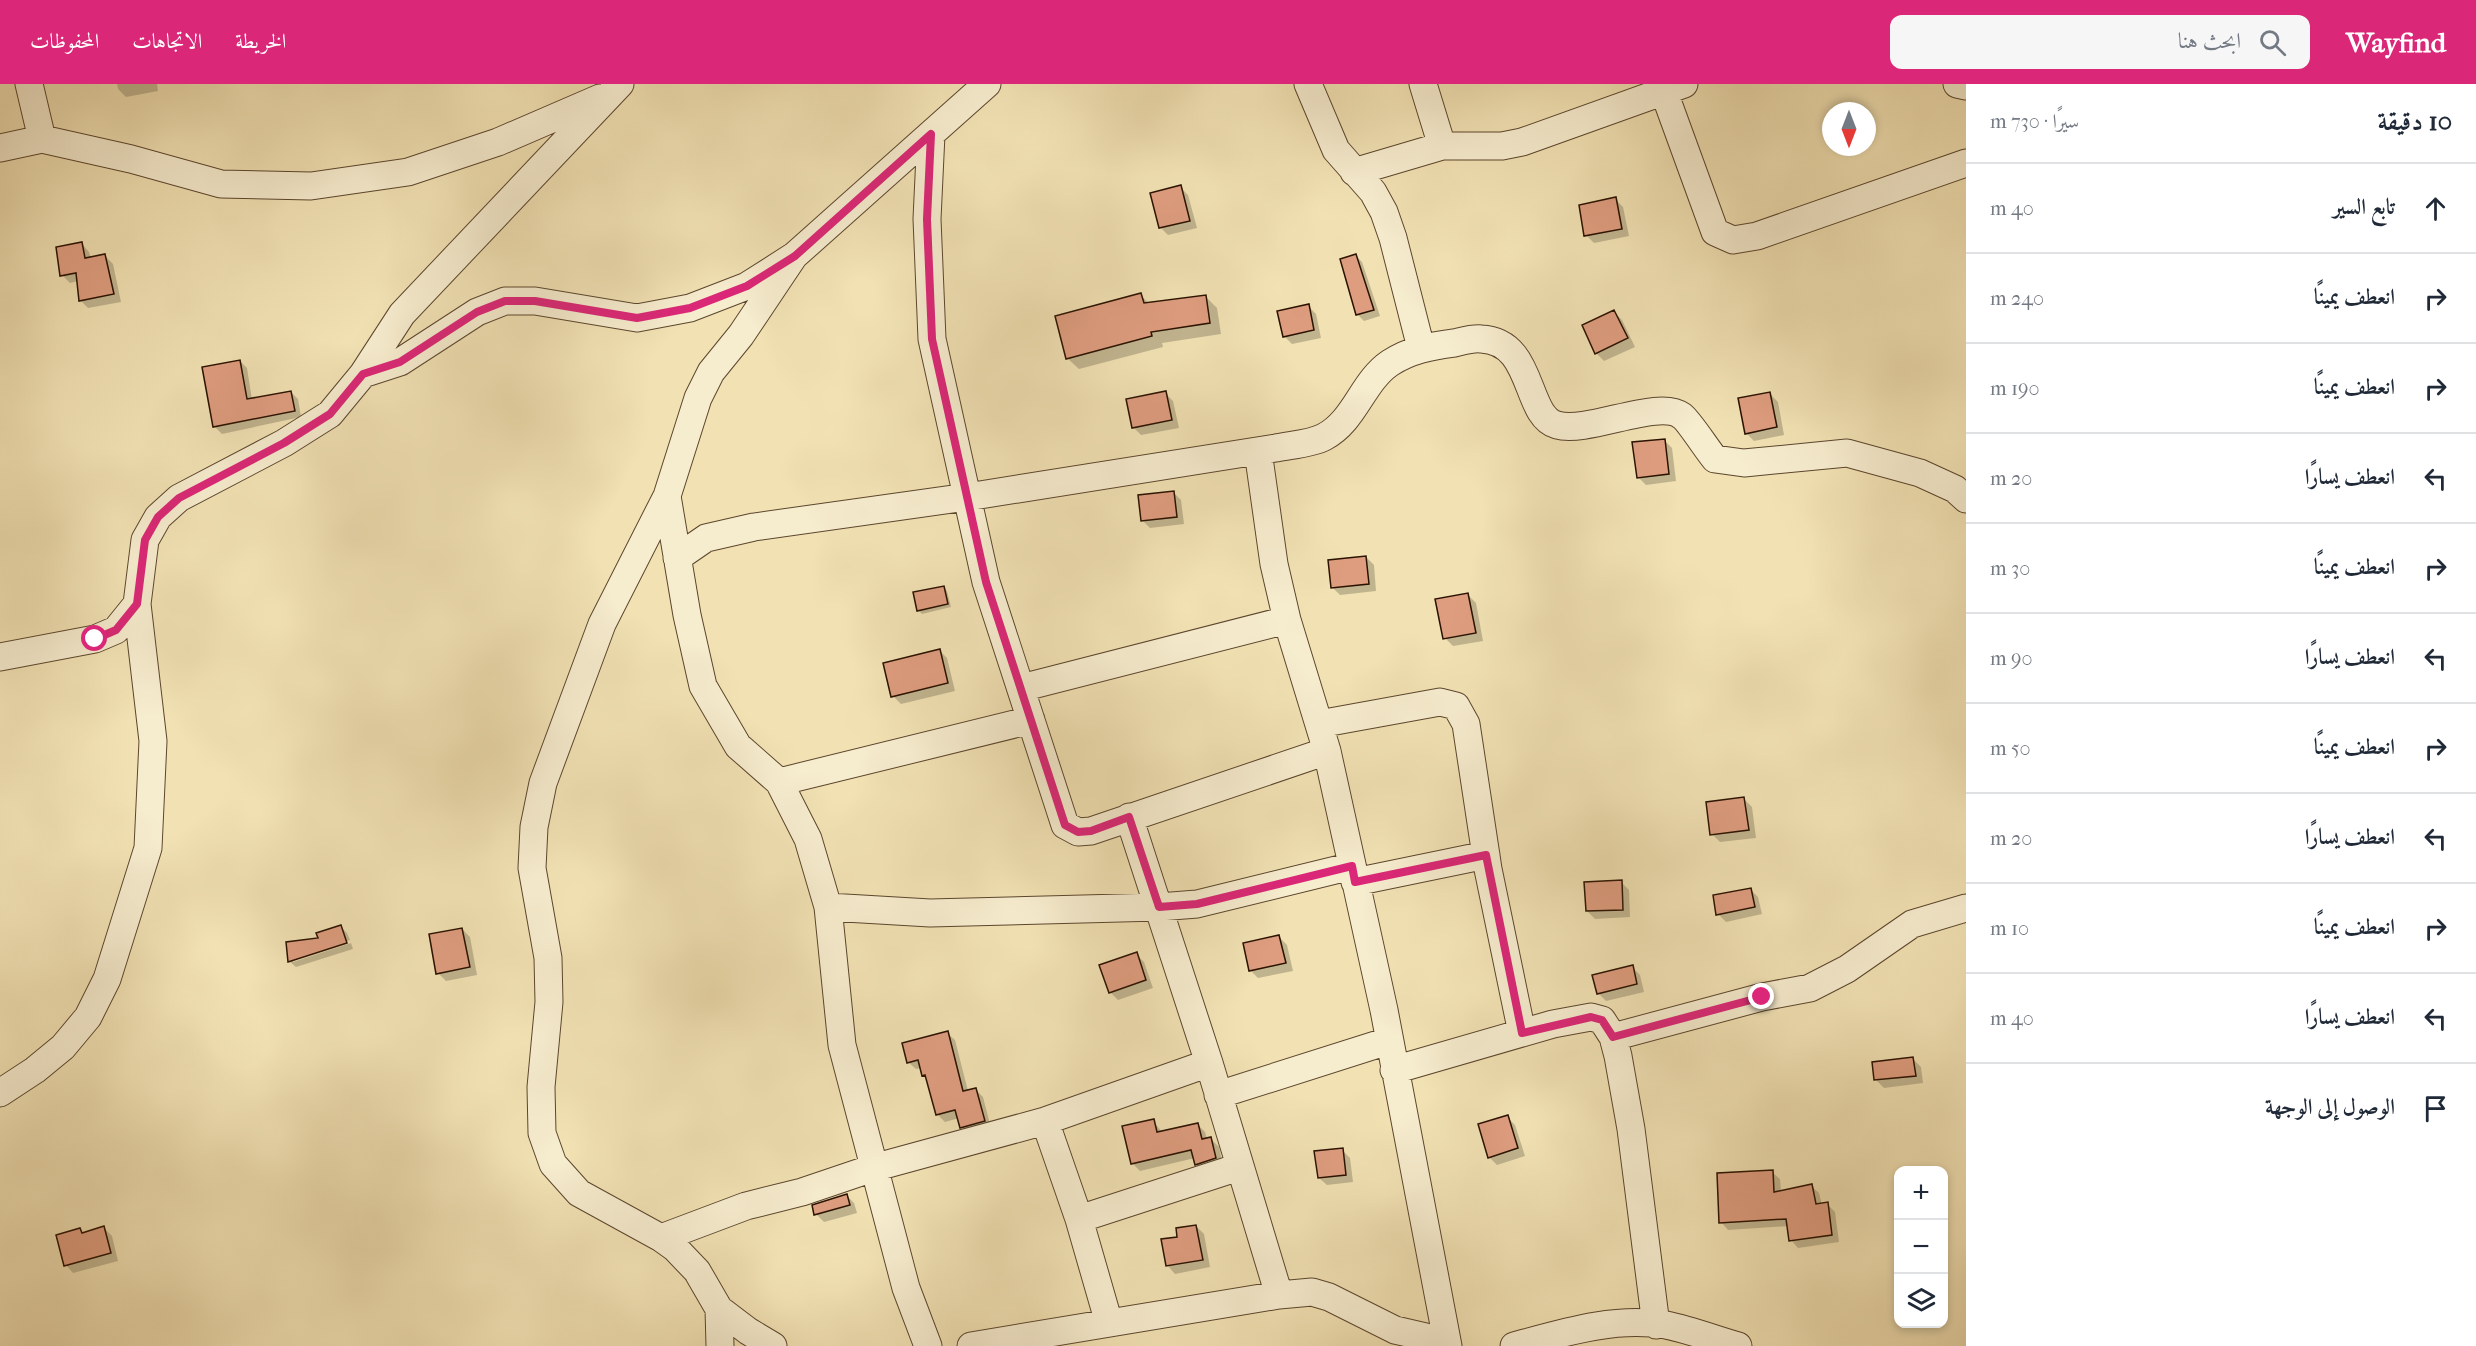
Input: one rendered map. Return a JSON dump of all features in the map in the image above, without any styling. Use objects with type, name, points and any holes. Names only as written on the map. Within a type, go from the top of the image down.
[{"type":"street","points":[[30,84],[42,139]]},
{"type":"street","points":[[363,374],[400,362],[477,312],[505,301],[535,301],[637,318],[690,308],[747,286],[795,256],[987,84]]},
{"type":"street","points":[[1308,84],[1336,150],[1373,192],[1394,238],[1421,348]]},
{"type":"street","points":[[1423,84],[1442,146]]},
{"type":"street","points":[[1957,84],[1966,86]]},
{"type":"street","points":[[1354,172],[1442,146],[1502,146],[1522,142],[1674,88],[1715,232],[1733,240],[1757,236],[1966,163]]},
{"type":"street","points":[[0,148],[42,139],[131,159],[221,184],[311,186],[408,172],[498,142],[615,89]]},
{"type":"street","points":[[0,1093],[35,1070],[63,1047],[88,1017],[107,979],[135,897],[148,848],[153,741],[137,604],[145,540],[158,517],[179,498],[284,443],[330,414],[363,374],[402,314],[615,89]]},
{"type":"street","points":[[931,134],[927,219],[932,339],[986,582],[1065,825],[1078,832],[1091,831],[1327,751]]},
{"type":"street","points":[[773,1346],[719,1309],[697,1271],[661,1238],[579,1193],[552,1164],[542,1132],[541,1087],[549,1002],[548,958],[532,868],[534,827],[543,783],[602,624],[667,496],[698,398],[711,372],[741,335],[795,256]]},
{"type":"street","points":[[677,558],[706,538],[754,526],[967,497],[1258,451],[1323,438],[1345,421],[1387,365],[1421,348],[1482,338],[1504,345],[1524,369],[1542,415],[1556,425],[1575,426],[1665,410],[1682,416],[1715,459],[1744,463],[1847,453],[1920,473],[1955,489],[1966,499]]},
{"type":"street","points":[[971,1346],[1279,1295],[1312,1292],[1329,1297],[1395,1330],[1448,1344],[1394,1070],[1327,751],[1287,620],[1274,564],[1258,451]]},
{"type":"street","points":[[667,496],[703,686],[738,746],[779,782],[808,839],[828,907],[842,1045],[906,1288],[928,1346]]},
{"type":"street","points":[[0,657],[95,639],[116,630],[137,604]]},
{"type":"street","points":[[1021,688],[1287,620]]},
{"type":"street","points":[[1319,724],[1440,702],[1456,706],[1466,724],[1486,855],[1522,1033]]},
{"type":"street","points":[[779,782],[1031,720]]},
{"type":"street","points":[[1129,817],[1209,1063],[1279,1295]]},
{"type":"street","points":[[828,907],[930,913],[1197,904],[1354,874],[1486,855]]},
{"type":"street","points":[[1613,1037],[1762,997],[1810,988],[1847,969],[1912,924],[1966,908]]},
{"type":"street","points":[[1394,1070],[1522,1033],[1591,1017],[1602,1020],[1613,1037],[1631,1129],[1656,1325]]},
{"type":"street","points":[[1218,1095],[1388,1041]]},
{"type":"street","points":[[661,1238],[746,1206],[802,1192],[873,1168],[1045,1122],[1209,1063]]},
{"type":"street","points":[[1045,1122],[1079,1220],[1109,1323]]},
{"type":"street","points":[[1079,1220],[1239,1167]]},
{"type":"street","points":[[719,1309],[720,1346]]},
{"type":"street","points":[[1514,1346],[1570,1331],[1624,1323],[1665,1325],[1737,1346]]},
{"type":"building","points":[[1181,185],[1190,221],[1159,228],[1150,193]]},
{"type":"building","points":[[1616,197],[1622,229],[1584,236],[1579,205]]},
{"type":"building","points":[[82,242],[85,258],[105,254],[114,294],[79,301],[76,273],[60,276],[56,247]]},
{"type":"building","points":[[1356,254],[1374,310],[1356,315],[1340,259]]},
{"type":"building","points":[[1141,293],[1144,303],[1206,295],[1210,323],[1151,332],[1152,336],[1066,359],[1055,316]]},
{"type":"building","points":[[1309,304],[1314,330],[1283,337],[1277,311]]},
{"type":"building","points":[[1614,310],[1628,338],[1595,354],[1582,325]]},
{"type":"building","points":[[240,360],[247,399],[291,391],[295,411],[213,427],[202,367]]},
{"type":"building","points":[[1166,391],[1172,420],[1132,428],[1126,399]]},
{"type":"building","points":[[1770,392],[1777,427],[1745,434],[1738,398]]},
{"type":"building","points":[[1665,439],[1669,474],[1637,478],[1632,442]]},
{"type":"building","points":[[1174,491],[1177,517],[1141,521],[1138,495]]},
{"type":"building","points":[[1366,556],[1369,584],[1331,588],[1328,560]]},
{"type":"building","points":[[944,586],[948,604],[917,611],[913,592]]},
{"type":"building","points":[[1468,593],[1476,633],[1443,639],[1435,599]]},
{"type":"building","points":[[940,649],[948,683],[891,697],[883,663]]},
{"type":"building","points":[[1744,797],[1749,830],[1710,835],[1706,802]]},
{"type":"building","points":[[1622,880],[1623,910],[1586,911],[1584,882]]},
{"type":"building","points":[[1751,888],[1755,907],[1716,915],[1713,895]]},
{"type":"building","points":[[341,925],[347,943],[288,962],[286,942],[318,938],[316,933]]},
{"type":"building","points":[[462,928],[470,967],[436,974],[429,934]]},
{"type":"building","points":[[1279,935],[1286,963],[1249,971],[1243,943]]},
{"type":"building","points":[[1137,952],[1146,980],[1109,993],[1099,965]]},
{"type":"building","points":[[1633,965],[1637,984],[1597,994],[1592,975]]},
{"type":"building","points":[[948,1031],[963,1091],[976,1088],[985,1121],[960,1128],[955,1110],[936,1115],[925,1075],[922,1076],[918,1060],[907,1063],[902,1043]]},
{"type":"building","points":[[1913,1057],[1916,1076],[1874,1080],[1872,1062]]},
{"type":"building","points":[[1508,1115],[1518,1148],[1488,1158],[1478,1124]]},
{"type":"building","points":[[1154,1119],[1157,1132],[1198,1123],[1202,1139],[1211,1137],[1216,1158],[1195,1165],[1191,1150],[1131,1164],[1122,1126]]},
{"type":"building","points":[[1343,1148],[1346,1175],[1318,1178],[1314,1151]]},
{"type":"building","points":[[1773,1170],[1774,1192],[1812,1184],[1816,1204],[1828,1202],[1832,1235],[1789,1241],[1786,1219],[1719,1223],[1717,1173]]},
{"type":"building","points":[[847,1194],[850,1205],[814,1215],[812,1205]]},
{"type":"building","points":[[1196,1225],[1203,1260],[1166,1266],[1161,1239],[1177,1237],[1176,1228]]},
{"type":"building","points":[[104,1226],[111,1253],[64,1266],[56,1235],[80,1228],[82,1233]]},
{"type":"route","points":[[95,639],[116,630],[137,604],[145,540],[158,517],[179,498],[284,443],[330,414],[363,374],[400,362],[477,312],[505,301],[535,301],[637,318],[690,308],[747,286],[795,256],[931,134],[927,219],[932,339],[986,582],[1065,825],[1078,832],[1091,831],[1129,817],[1159,907],[1197,904],[1352,866],[1355,882],[1486,855],[1522,1033],[1591,1017],[1602,1020],[1613,1037],[1762,997]]}]
